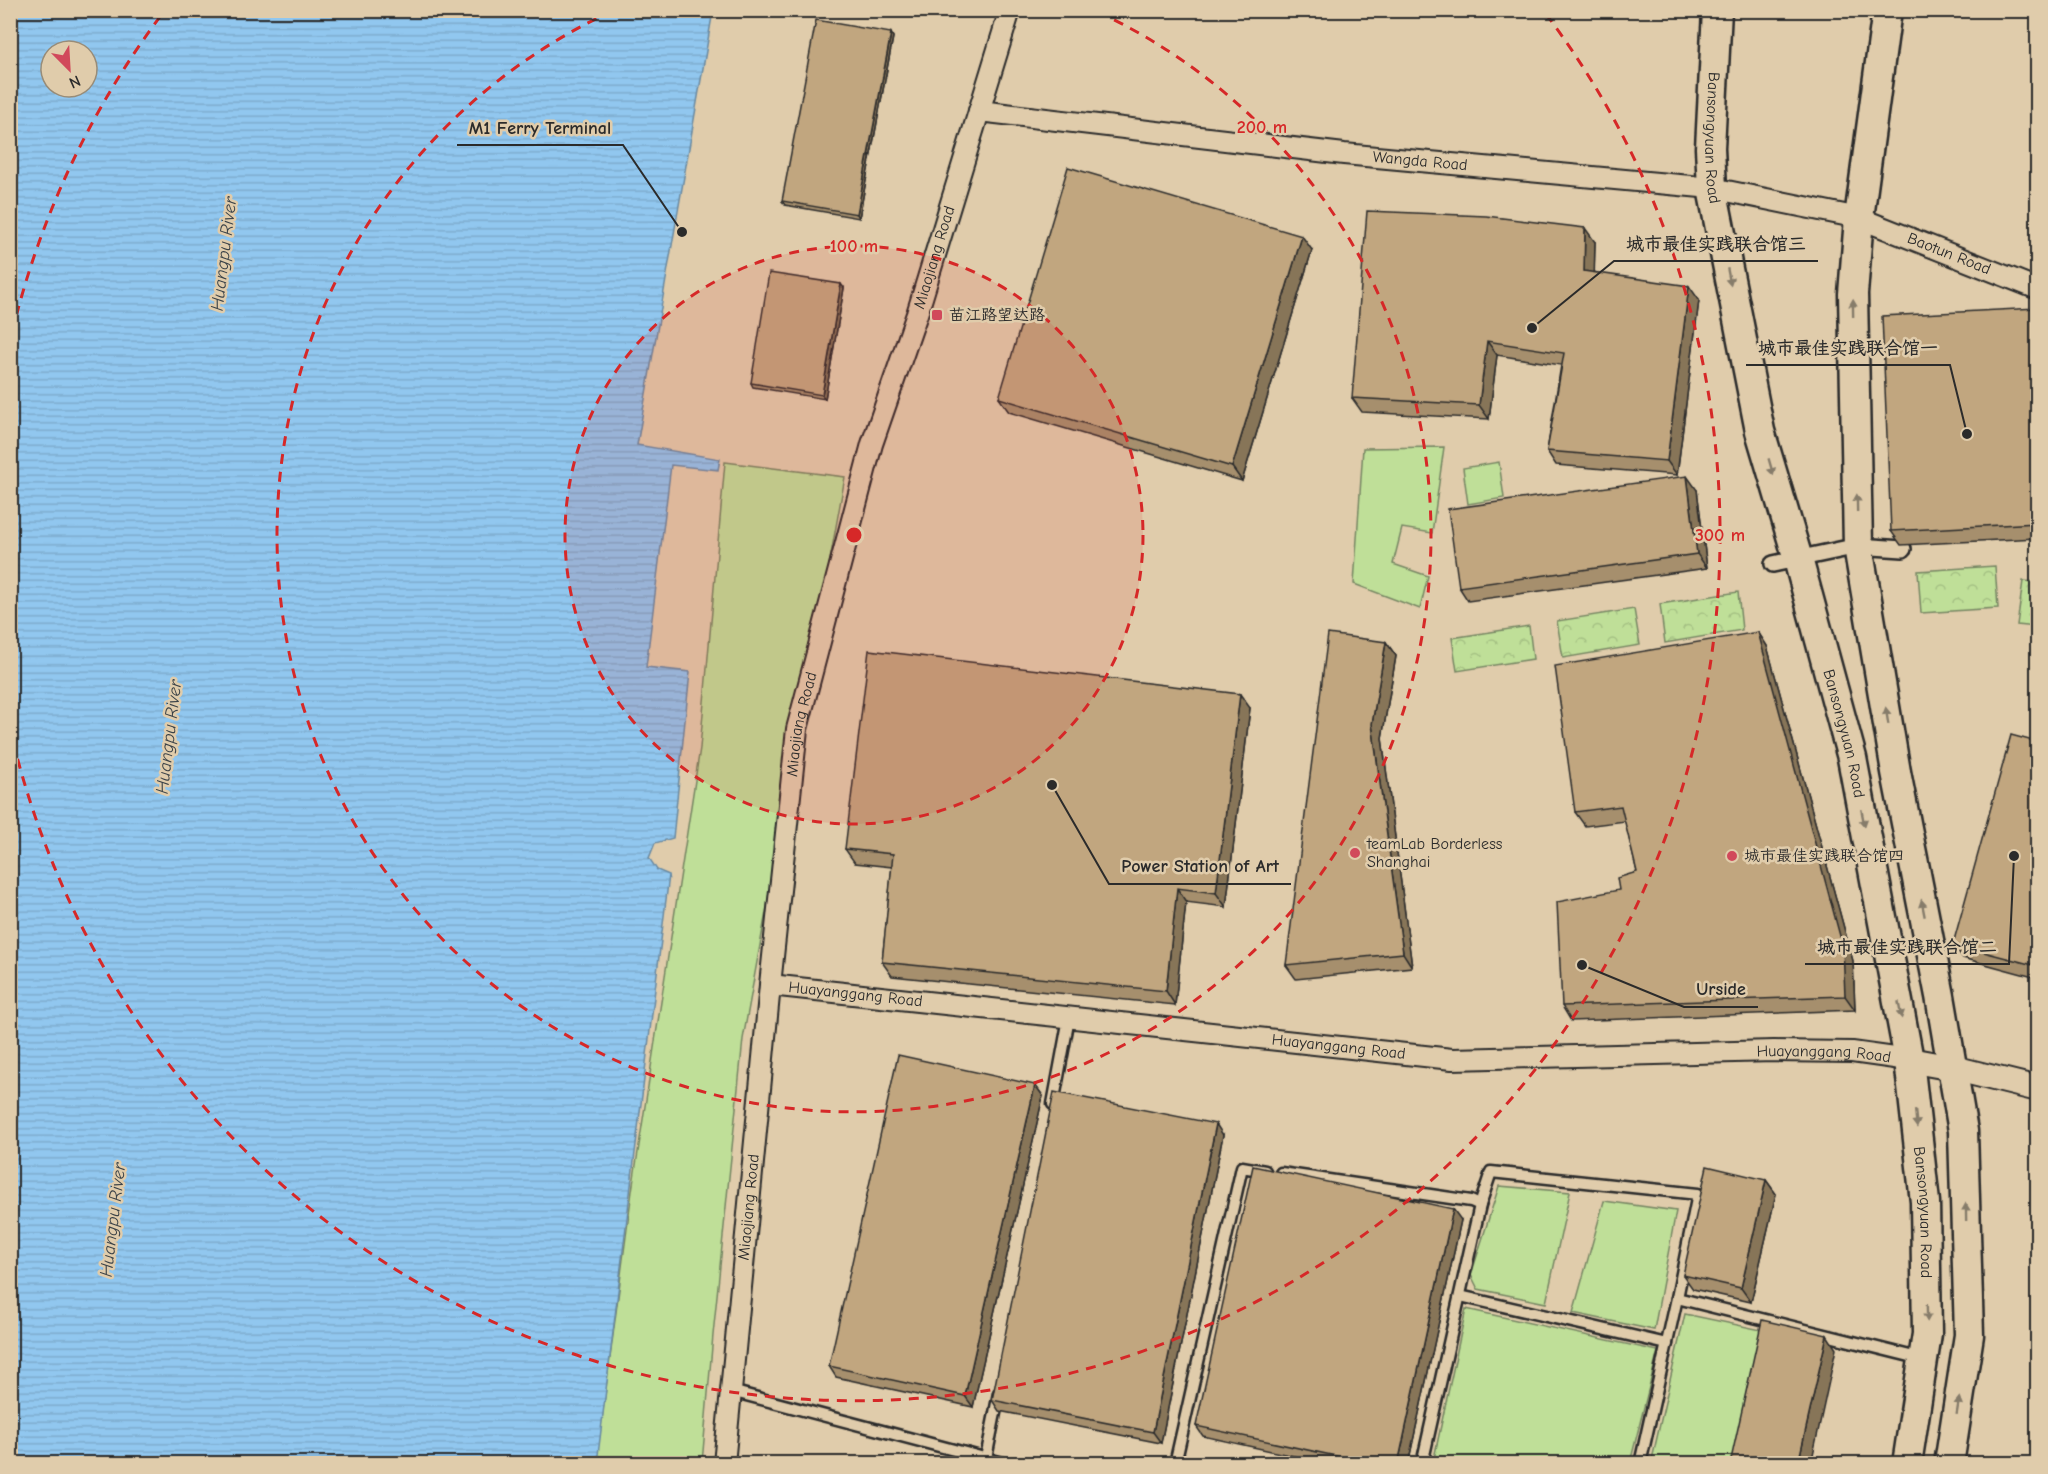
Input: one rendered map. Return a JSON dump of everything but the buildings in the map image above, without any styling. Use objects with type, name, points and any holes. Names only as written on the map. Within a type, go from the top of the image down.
[{"type":"main road","name":"Bansongyuan Road","points":[[1718,10],[1710,148],[1712,188],[1786,562],[1852,758],[1909,1060],[1925,1202],[1927,1334],[1907,1464]]},
{"type":"main road","points":[[1887,10],[1859,219],[1853,294],[1858,546],[1896,772],[1963,1131],[1969,1335],[1949,1464]]},
{"type":"street","name":"Miaojiang Road","points":[[724,1464],[797,729],[872,444],[917,314],[1010,10]]},
{"type":"street","name":"Wangda Road","points":[[979,111],[1344,154],[1712,188],[1859,219]]},
{"type":"street","name":"Baotun Road","points":[[1859,219],[2037,289]]},
{"type":"street","points":[[1786,562],[1858,546],[1902,549]]},
{"type":"street","name":"Huayanggang Road","points":[[770,986],[1452,1059],[1785,1051],[1852,1052],[1909,1060]]},
{"type":"street","points":[[1909,1060],[1953,1068],[2037,1089]]},
{"type":"lane","points":[[1052,1110],[1069,1018]]},
{"type":"lane","points":[[1175,1464],[1242,1167],[1471,1201],[1480,1205]]},
{"type":"lane","points":[[1422,1464],[1480,1205],[1491,1172],[1698,1194],[1640,1464]]},
{"type":"lane","points":[[1460,1296],[1667,1344]]},
{"type":"lane","points":[[1677,1298],[1923,1359]]},
{"type":"lane","points":[[986,1458],[1002,1377]]},
{"type":"lane","points":[[731,1391],[1007,1464]]},
{"type":"green space","points":[[1444,447],[1432,533],[1402,528],[1393,564],[1428,576],[1420,609],[1354,584],[1363,448]]},
{"type":"green space","points":[[725,462],[845,477],[743,1039],[702,1463],[596,1464],[632,1191],[700,748]]},
{"type":"green space","points":[[1499,462],[1504,498],[1468,504],[1463,468]]},
{"type":"green space","points":[[1995,566],[1998,608],[1921,613],[1918,571]]},
{"type":"green space","points":[[2023,581],[2037,582],[2037,627],[2017,625]]},
{"type":"green space","points":[[1738,592],[1742,630],[1665,643],[1660,604]]},
{"type":"green space","points":[[1634,609],[1640,645],[1563,658],[1557,621]]},
{"type":"green space","points":[[1529,626],[1533,659],[1457,671],[1452,638]]},
{"type":"green space","points":[[1499,1186],[1570,1192],[1546,1303],[1478,1289],[1471,1275]]},
{"type":"green space","points":[[1604,1201],[1676,1211],[1654,1330],[1573,1313]]},
{"type":"green space","points":[[1466,1309],[1658,1351],[1630,1463],[1433,1463]]},
{"type":"green space","points":[[1685,1314],[1766,1331],[1736,1463],[1651,1464]]},
{"type":"water","name":"Huangpu River","points":[[10,11],[713,11],[637,445],[720,459],[718,470],[671,465],[646,667],[690,672],[673,838],[655,843],[649,858],[657,870],[669,875],[597,1463],[11,1463]]},
{"type":"place","name":"M1 Ferry Terminal","points":[[682,232]]},
{"type":"place","name":"苗江路望达路","points":[[937,315]]},
{"type":"place","name":"城市最佳实践联合馆三","points":[[1532,328]]},
{"type":"place","name":"城市最佳实践联合馆一","points":[[1967,434]]},
{"type":"place","name":"Power Station of Art","points":[[1052,785]]},
{"type":"place","name":"teamLab Borderless Shanghai","points":[[1355,853]]},
{"type":"place","name":"城市最佳实践联合馆四","points":[[1732,856]]},
{"type":"place","name":"城市最佳实践联合馆二","points":[[2014,856]]},
{"type":"place","name":"Urside","points":[[1582,965]]}]
